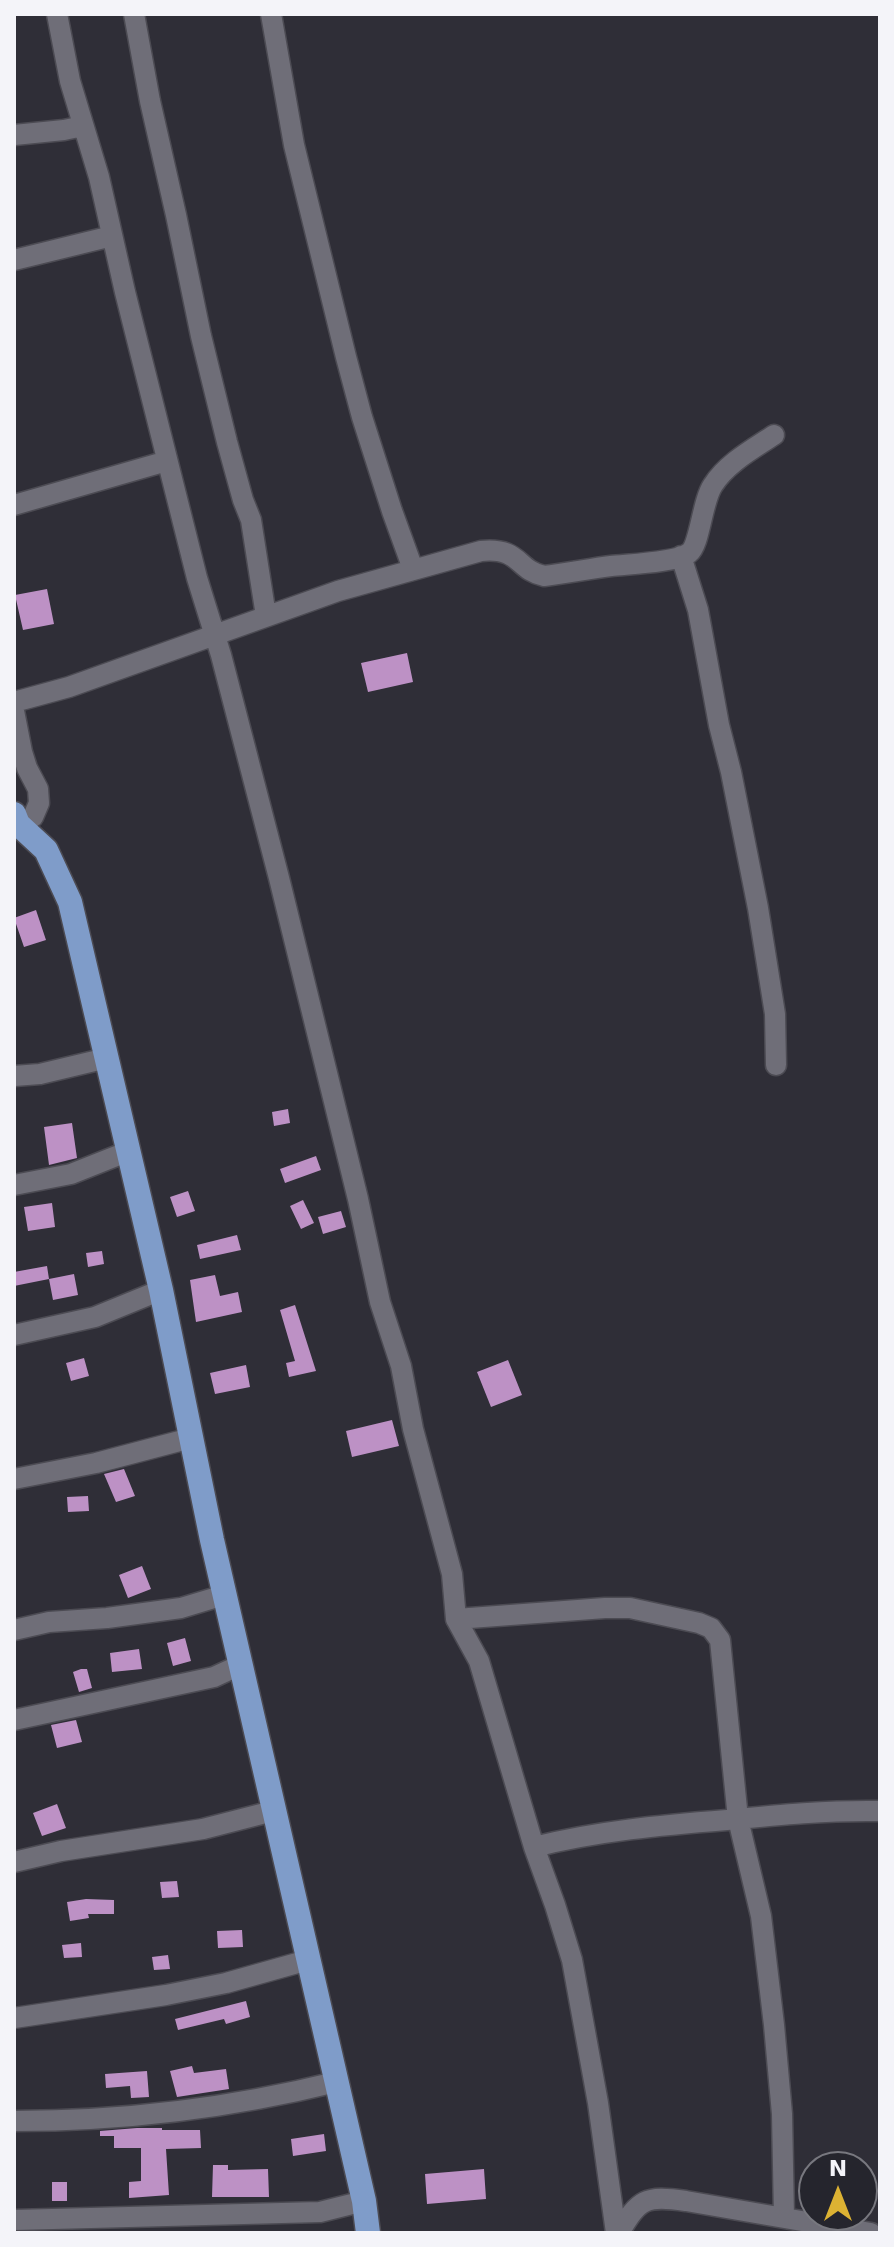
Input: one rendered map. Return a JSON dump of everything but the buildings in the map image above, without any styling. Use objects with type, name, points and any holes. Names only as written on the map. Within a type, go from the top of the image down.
[{"type":"main road","points":[[16,819],[46,850],[70,902],[161,1290],[224,1595],[364,2201],[368,2233]]},
{"type":"street","points":[[57,14],[70,81],[99,177],[197,578],[215,636],[314,1016],[368,1238],[380,1302],[401,1366],[418,1450],[452,1574],[456,1619],[479,1661],[534,1847],[572,1960],[617,2233]]},
{"type":"street","points":[[134,14],[201,336],[227,442],[251,520],[266,616]]},
{"type":"street","points":[[271,14],[294,145],[346,357],[362,417],[413,569]]},
{"type":"street","points":[[14,135],[83,126]]},
{"type":"street","points":[[14,260],[112,236]]},
{"type":"street","points":[[14,702],[69,687],[338,591],[465,554],[501,550],[512,554],[536,574],[544,576],[638,565],[688,554],[696,546],[704,506],[712,485],[729,468],[774,435]]},
{"type":"street","points":[[14,505],[167,461]]},
{"type":"street","points":[[681,556],[698,610],[758,908],[775,1014],[776,1065]]},
{"type":"street","points":[[14,711],[22,752],[38,789],[39,803],[33,817],[16,819]]},
{"type":"street","points":[[14,1076],[40,1074],[107,1058]]},
{"type":"street","points":[[14,1185],[71,1174],[129,1151]]},
{"type":"street","points":[[14,1335],[95,1317],[161,1290]]},
{"type":"street","points":[[14,1479],[96,1463],[191,1438]]},
{"type":"street","points":[[14,1630],[49,1622],[181,1608],[224,1595]]},
{"type":"street","points":[[456,1619],[630,1608],[699,1623],[711,1628],[720,1640],[738,1819],[761,1916],[774,2025],[782,2114],[784,2217]]},
{"type":"street","points":[[14,1720],[214,1677],[240,1665]]},
{"type":"street","points":[[14,1862],[61,1851],[203,1829],[273,1811]]},
{"type":"street","points":[[534,1847],[562,1840],[738,1819],[880,1811]]},
{"type":"street","points":[[14,2018],[211,1986],[308,1960]]},
{"type":"street","points":[[14,2121],[145,2115],[203,2108],[274,2097],[336,2082]]},
{"type":"street","points":[[617,2233],[638,2205],[664,2199],[798,2221]]},
{"type":"street","points":[[14,2220],[320,2212],[364,2201]]},
{"type":"street","points":[[60,2233],[85,2219]]},
{"type":"street","points":[[848,2231],[871,2233]]}]
